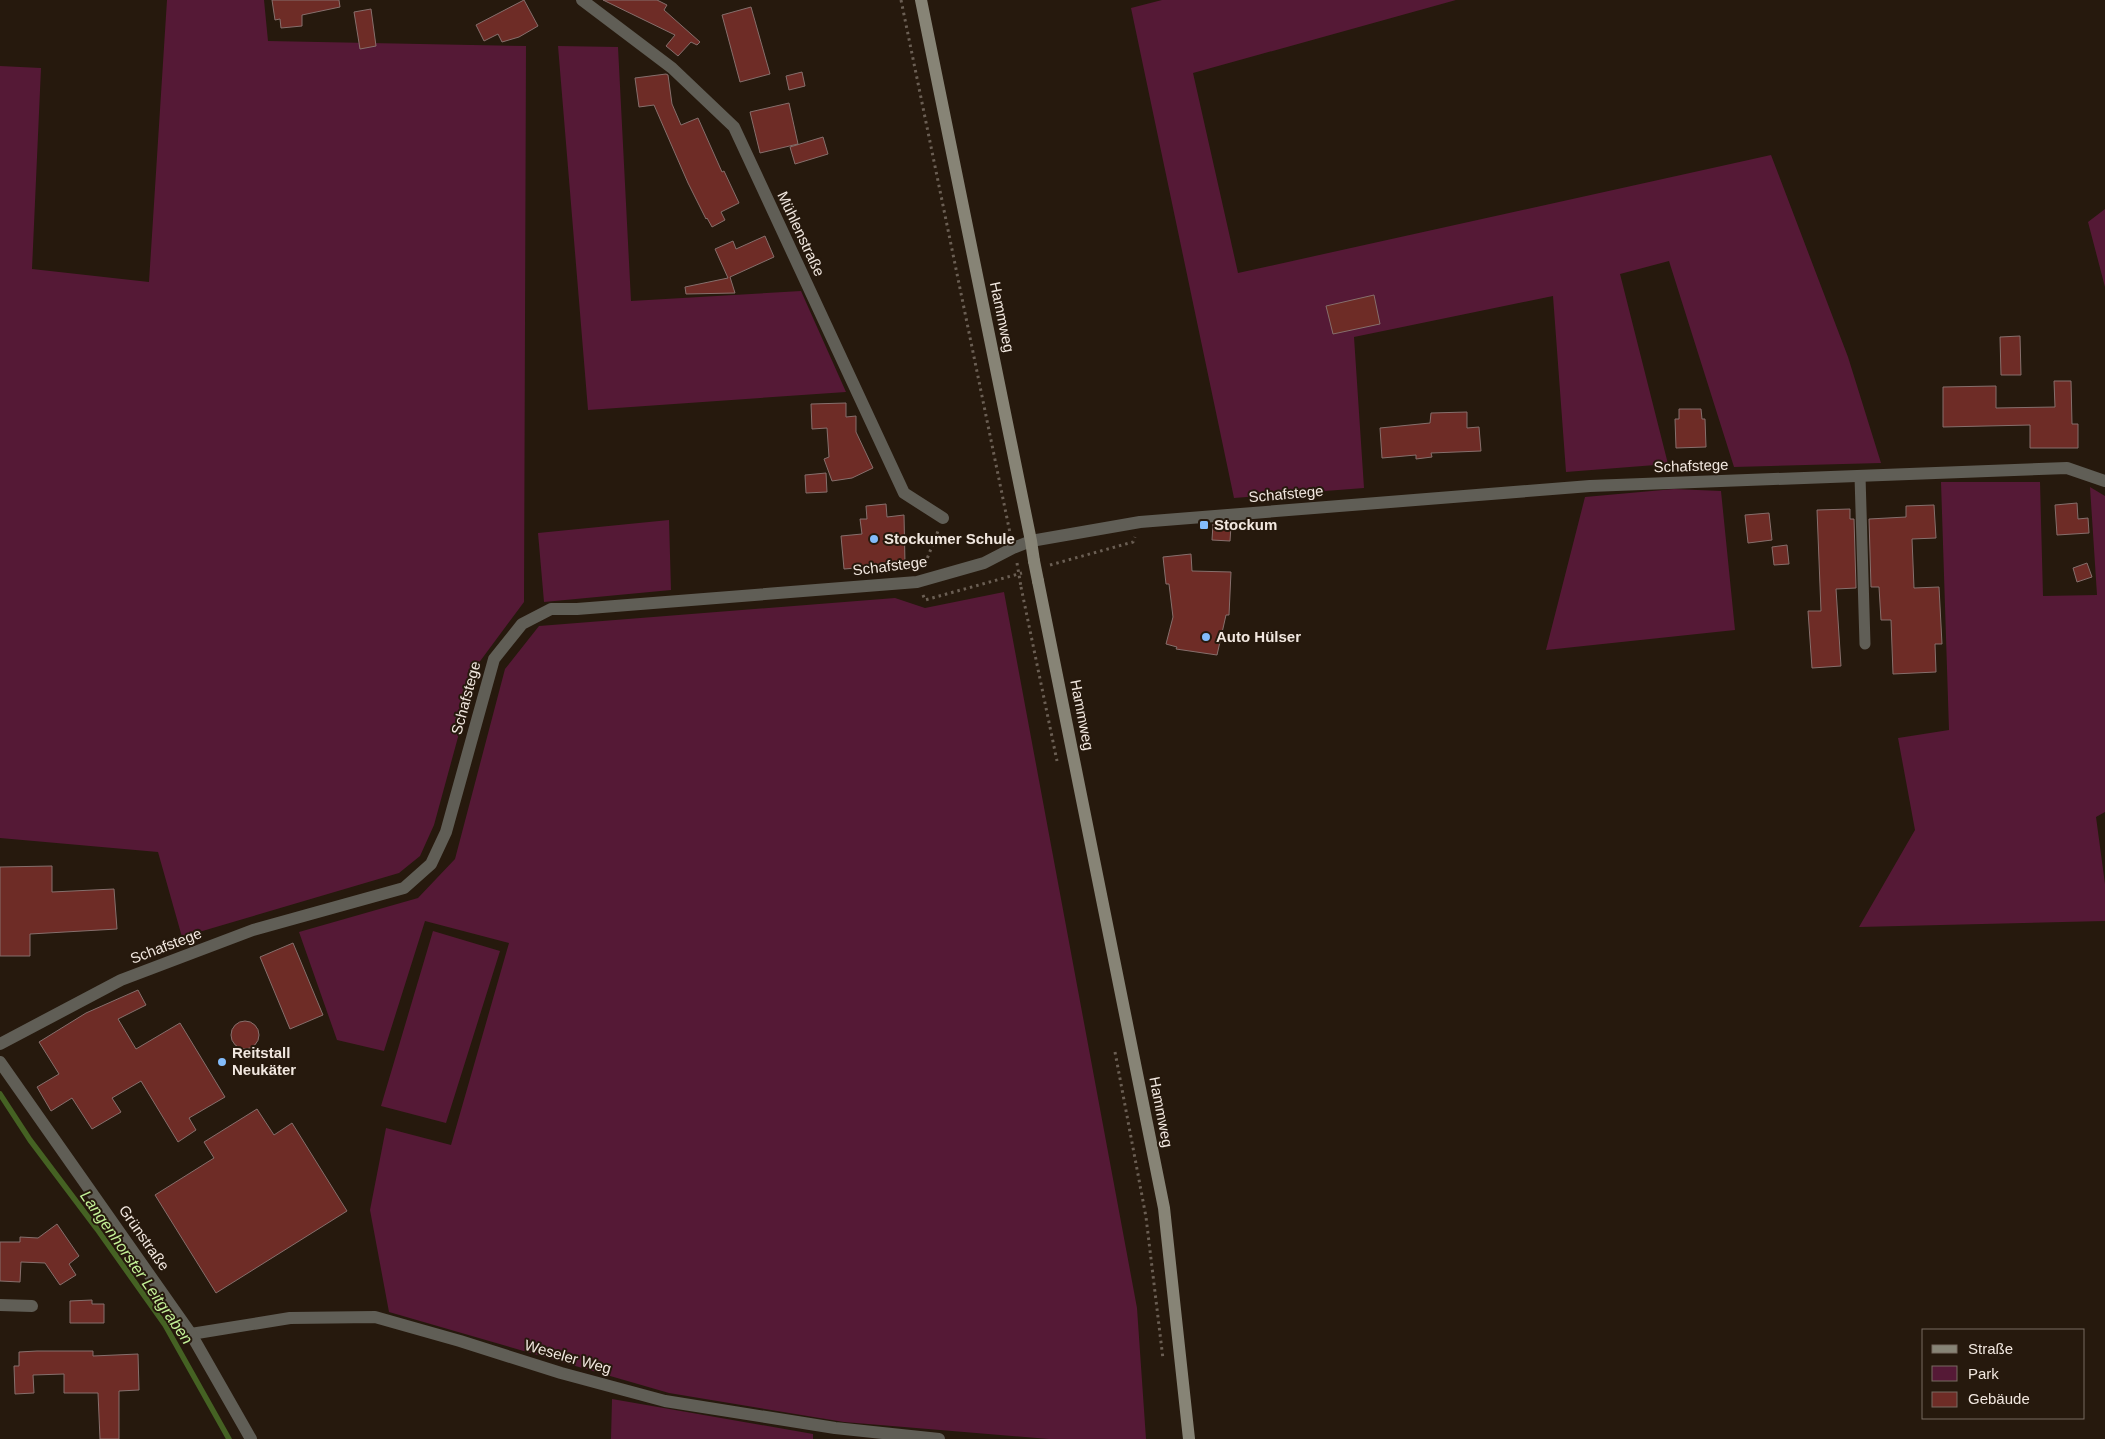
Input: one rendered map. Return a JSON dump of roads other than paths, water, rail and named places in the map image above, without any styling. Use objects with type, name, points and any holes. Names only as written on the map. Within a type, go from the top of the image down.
[{"type":"main road","name":"Hammweg","points":[[921,0],[1164,1208],[1189,1439]]},
{"type":"street","name":"Mühlenstraße","points":[[582,0],[672,68],[734,127],[904,493],[943,518]]},
{"type":"street","name":"Schafstege","points":[[0,1044],[121,980],[253,930],[404,888],[431,864],[446,832],[494,659],[522,624],[551,609],[577,609],[917,582],[984,563],[1031,541],[1140,522],[1580,486],[2067,468],[2105,481]]},
{"type":"street","name":"Grünstraße","points":[[0,1062],[191,1334],[251,1439]]},
{"type":"street","points":[[0,1304],[32,1306]]},
{"type":"street","name":"Weseler Weg","points":[[191,1334],[290,1318],[375,1317],[460,1341],[561,1373],[665,1401],[834,1428],[939,1439]]},
{"type":"lane","points":[[1860,476],[1866,644]]},
{"type":"waterway","name":"Langenhorster Leitgraben","points":[[0,1094],[30,1140],[97,1229],[165,1325],[229,1439]]},
{"type":"place","name":"Stockum","points":[[1204,525]]},
{"type":"place","name":"Stockumer Schule","points":[[874,539]]},
{"type":"place","name":"Auto Hülser","points":[[1206,637]]},
{"type":"place","name":"Reitstall Neukäter","points":[[222,1062]]}]
